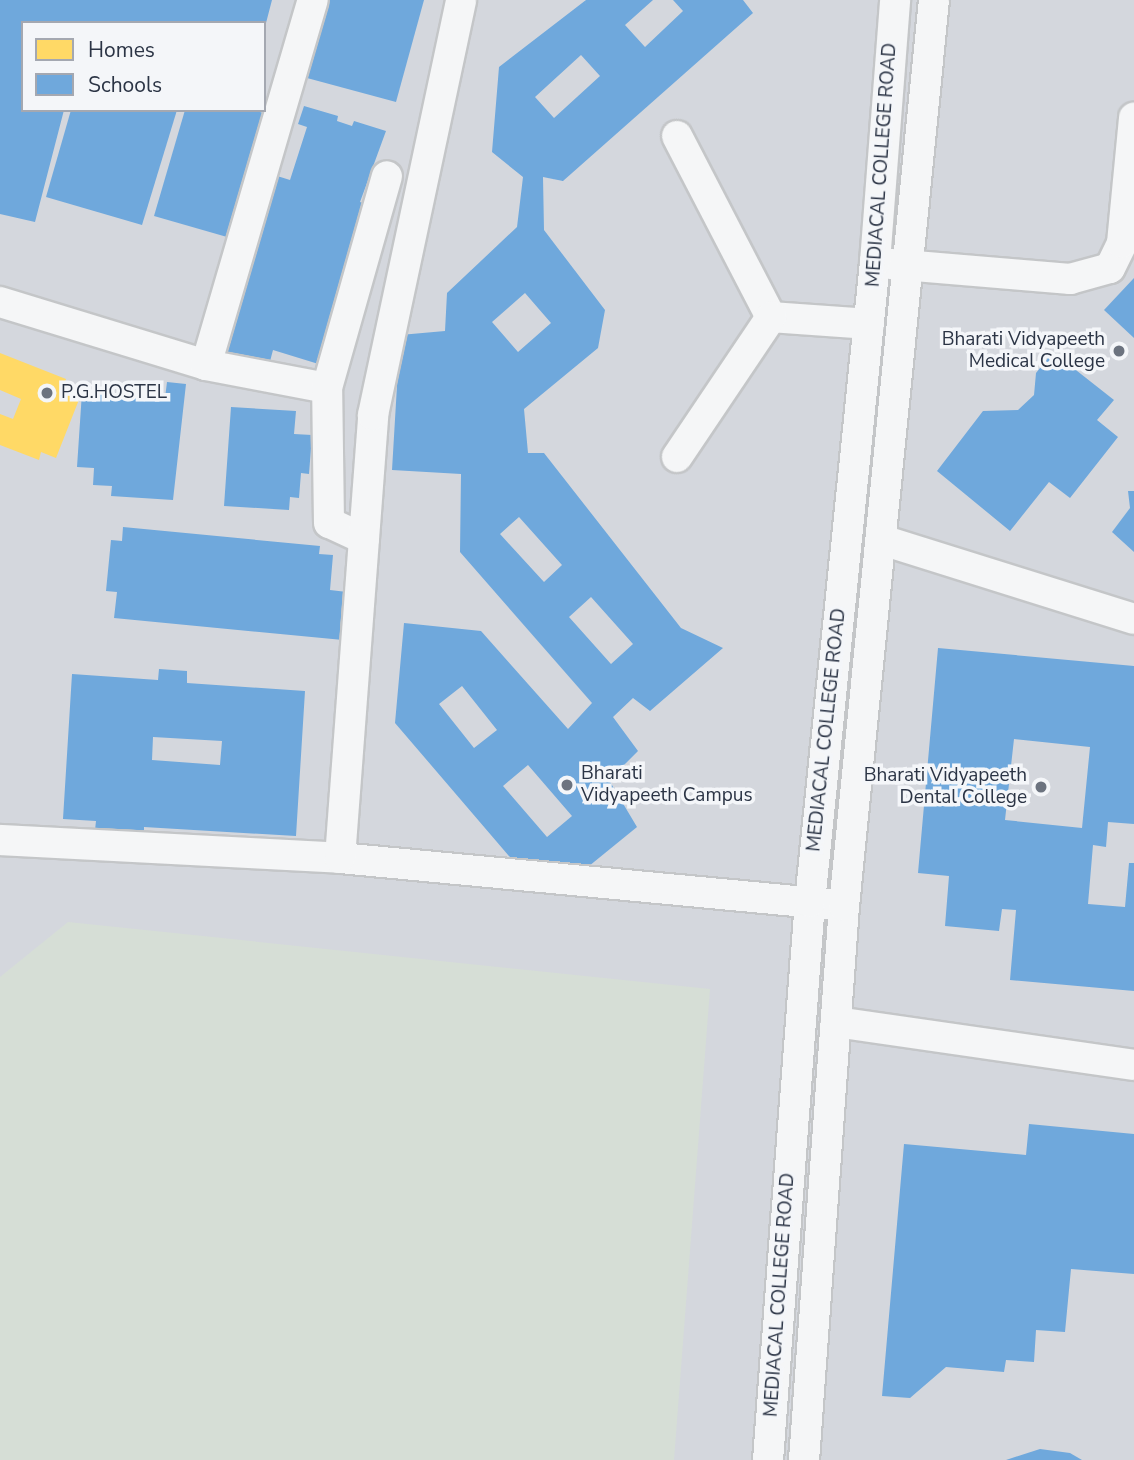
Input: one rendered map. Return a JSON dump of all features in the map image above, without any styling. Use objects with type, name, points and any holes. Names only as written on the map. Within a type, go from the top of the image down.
[{"type":"lane","points":[[206,365],[313,0]]},
{"type":"lane","points":[[340,858],[373,415],[461,0]]},
{"type":"lane","name":"MEDIACAL COLLEGE ROAD","points":[[768,1460],[810,902],[875,262],[895,0]]},
{"type":"lane","points":[[804,1460],[844,906],[911,267],[934,0]]},
{"type":"lane","points":[[875,262],[1070,279],[1110,268],[1122,243],[1134,118]]},
{"type":"lane","points":[[677,136],[771,317]]},
{"type":"lane","points":[[364,539],[329,523],[327,388],[387,176]]},
{"type":"lane","points":[[0,302],[206,365],[327,388]]},
{"type":"lane","points":[[771,317],[869,324]]},
{"type":"lane","points":[[677,457],[771,317]]},
{"type":"lane","points":[[883,540],[1134,619]]},
{"type":"lane","points":[[0,840],[340,858],[844,906]]},
{"type":"lane","points":[[836,1022],[1134,1065]]},
{"type":"shaded area","name":"Bharati Vidyapeeth Campus","points":[[0,0],[1134,0],[1134,1460],[0,1460]]},
{"type":"shaded area","points":[[68,922],[710,989],[674,1460],[0,1460],[0,977]]},
{"type":"building: Homes","points":[[0,353],[66,379],[64,385],[82,392],[56,458],[41,452],[39,460],[0,445],[0,414],[13,419],[21,399],[0,390]]},
{"type":"building: Schools","points":[[0,0],[272,0],[266,23],[21,21],[21,112],[63,112],[35,222],[0,214]]},
{"type":"building: Schools","points":[[328,0],[424,0],[396,102],[307,78]]},
{"type":"building: Schools","points":[[586,0],[653,0],[625,25],[645,47],[683,11],[673,0],[743,0],[753,13],[563,181],[543,177],[544,230],[605,310],[598,348],[524,409],[528,453],[544,453],[681,628],[723,648],[650,711],[633,698],[613,717],[638,751],[609,780],[637,827],[578,875],[521,870],[395,723],[404,623],[481,631],[568,729],[592,703],[460,552],[461,474],[392,470],[400,335],[445,331],[447,293],[517,227],[523,177],[492,152],[499,67]],"holes":[[[581,55],[600,76],[554,118],[535,97]],[[525,293],[551,323],[518,352],[492,322]],[[519,517],[562,565],[544,582],[500,534]],[[591,597],[633,644],[611,664],[569,617]],[[462,686],[497,730],[474,748],[439,704]],[[528,765],[572,816],[547,837],[503,786]]]},
{"type":"building: Schools","points":[[304,106],[338,116],[337,121],[352,126],[354,121],[386,131],[360,202],[375,207],[325,366],[273,350],[268,369],[226,356],[232,337],[225,335],[274,175],[290,180],[307,127],[298,124]]},
{"type":"building: Schools","points":[[70,112],[176,112],[142,225],[46,197]]},
{"type":"building: Schools","points":[[184,112],[260,112],[269,115],[234,239],[154,216]]},
{"type":"building: Schools","points":[[1134,278],[1134,338],[1104,310]]},
{"type":"building: Schools","points":[[1053,352],[1114,400],[1097,420],[1118,437],[1070,498],[1049,482],[1010,531],[937,471],[983,411],[1018,410],[1034,395],[1036,373]]},
{"type":"building: Schools","points":[[167,382],[186,384],[173,500],[111,496],[112,486],[93,485],[94,468],[77,467],[82,392],[165,398]]},
{"type":"building: Schools","points":[[231,407],[296,411],[294,434],[312,435],[309,474],[301,473],[299,498],[290,497],[289,510],[224,506]]},
{"type":"building: Schools","points":[[1128,491],[1134,491],[1134,552],[1112,532],[1130,508]]},
{"type":"building: Schools","points":[[123,527],[320,546],[319,554],[333,555],[330,590],[347,592],[343,640],[114,618],[117,592],[106,591],[111,540],[122,541]]},
{"type":"building: Schools","points":[[938,648],[1134,666],[1134,824],[1108,822],[1106,847],[1093,845],[1088,904],[1125,907],[1129,863],[1134,863],[1134,991],[1010,980],[1016,910],[1002,909],[999,931],[945,926],[949,876],[918,873]],"holes":[[[1014,739],[1090,747],[1082,828],[1005,820]]]},
{"type":"building: Schools","points":[[159,669],[187,671],[187,683],[305,691],[296,836],[144,827],[144,833],[95,830],[96,821],[63,819],[72,674],[158,680]],"holes":[[[153,737],[222,741],[220,765],[152,760]]]},
{"type":"building: Schools","points":[[1029,1124],[1134,1134],[1134,1274],[1071,1269],[1065,1332],[1036,1330],[1034,1362],[1006,1360],[1004,1372],[946,1367],[910,1398],[882,1396],[904,1144],[1026,1155]]},
{"type":"building: Schools","points":[[1040,1449],[1070,1453],[1082,1460],[1006,1460]]},
{"type":"place","name":"Bharati Vidyapeeth Medical College","points":[[1119,351]]},
{"type":"place","name":"P.G.HOSTEL","points":[[47,393]]},
{"type":"place","name":"Bharati Vidyapeeth Campus","points":[[567,785]]},
{"type":"place","name":"Bharati Vidyapeeth Dental College","points":[[1041,787]]}]
